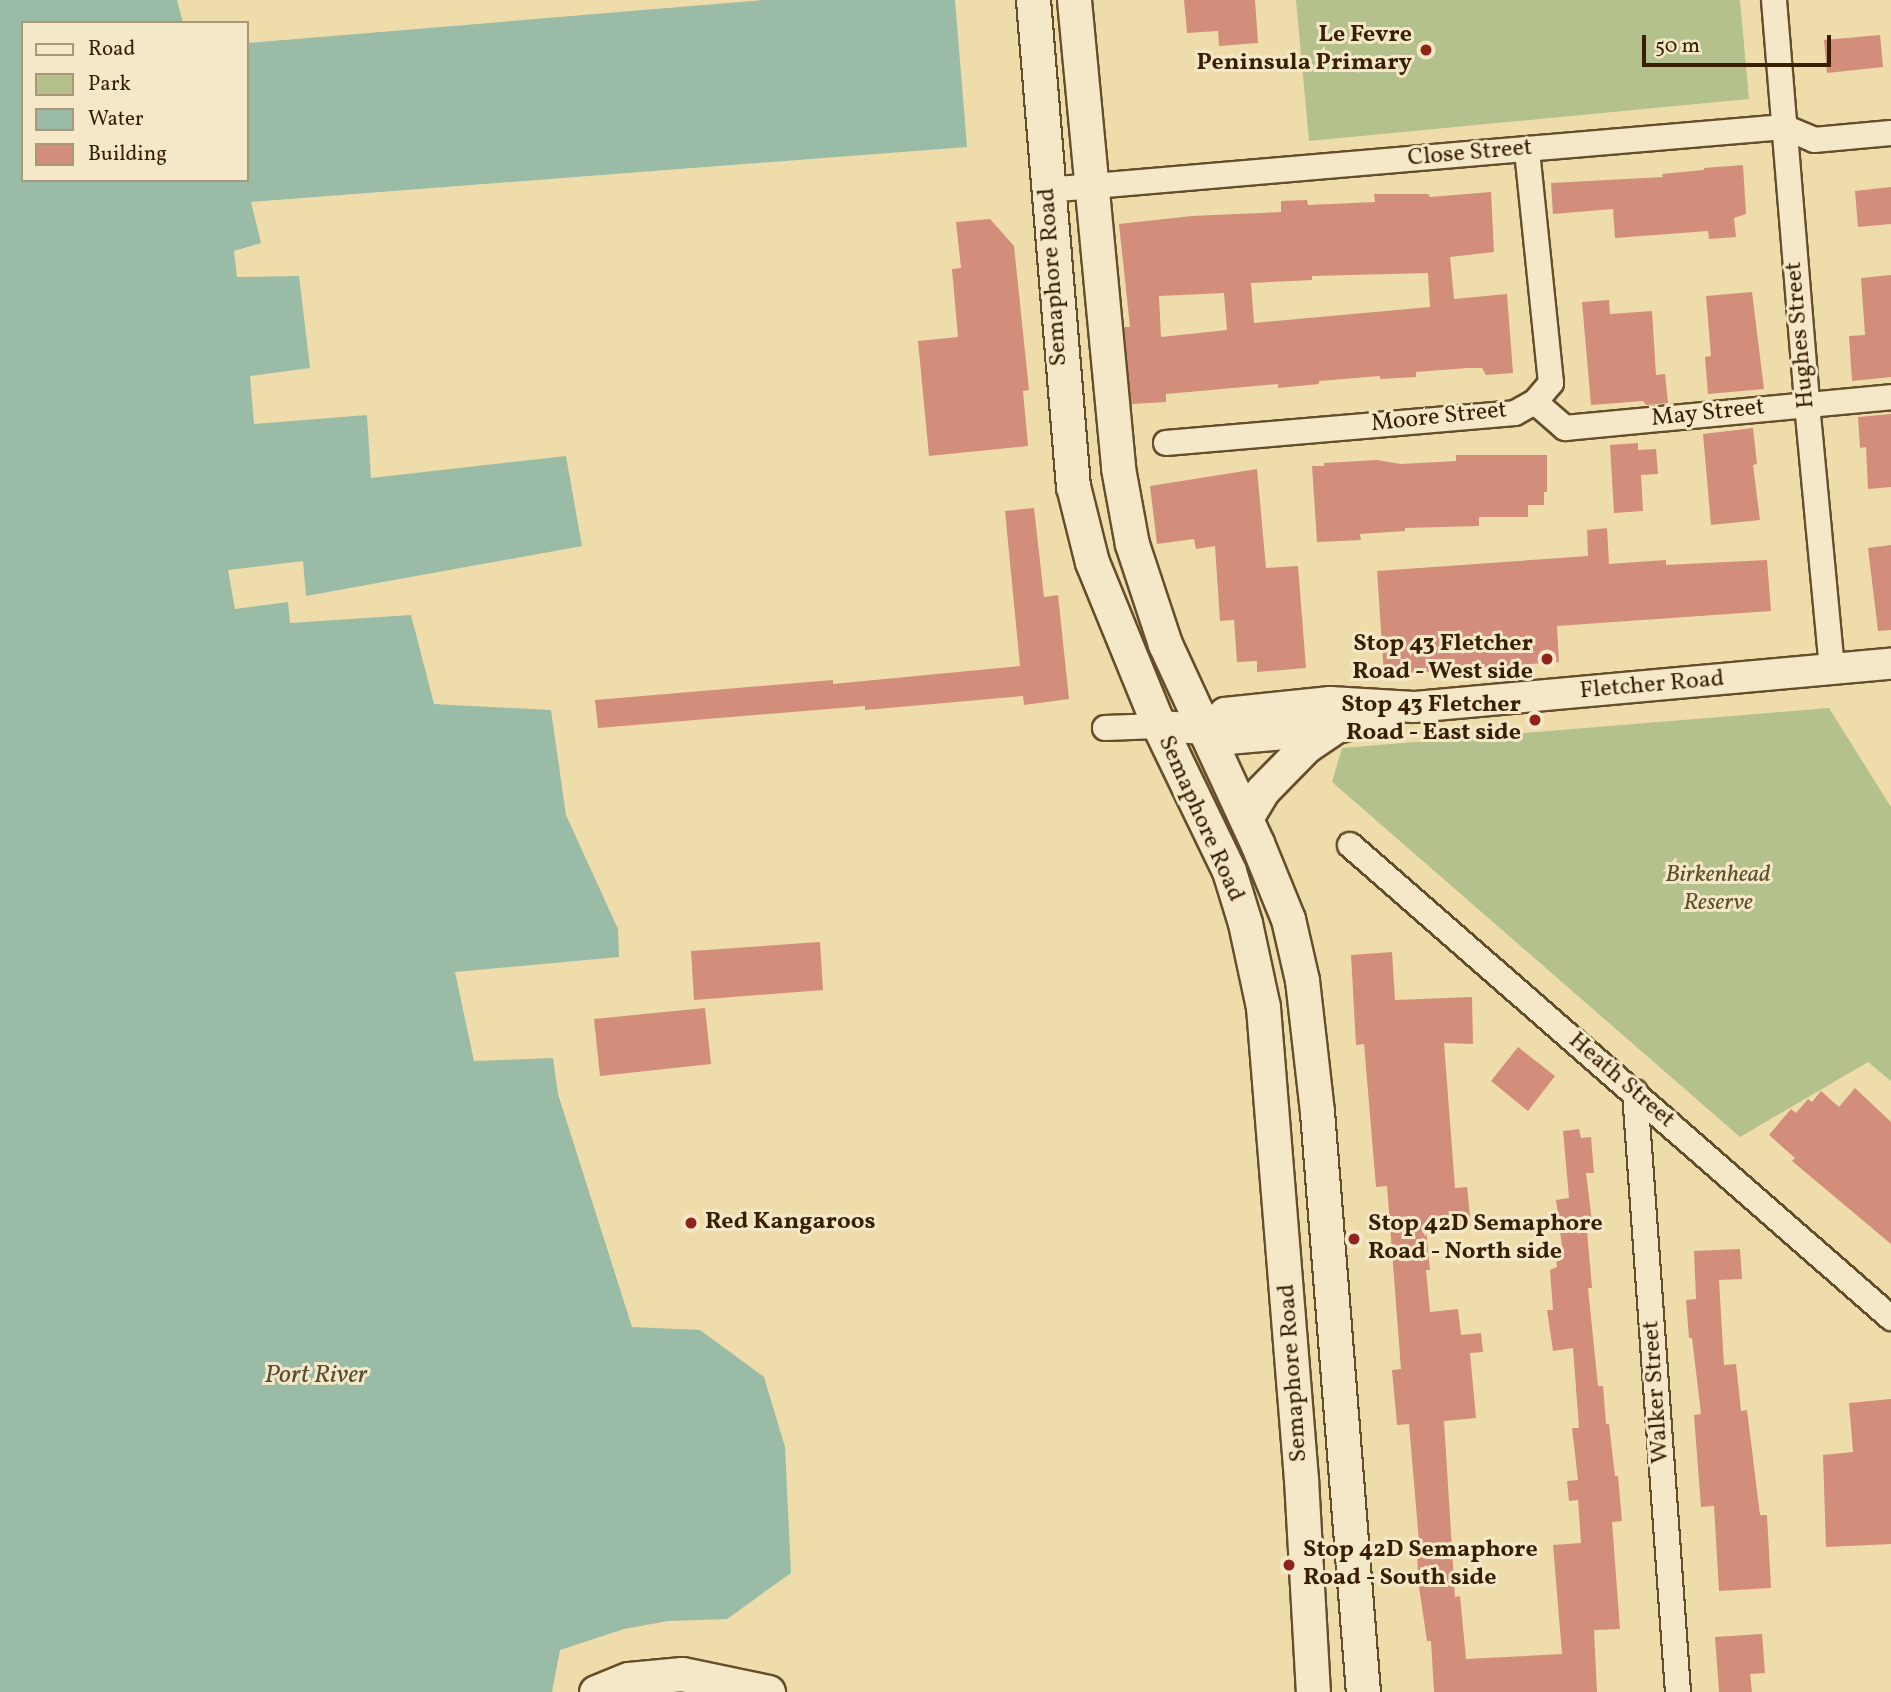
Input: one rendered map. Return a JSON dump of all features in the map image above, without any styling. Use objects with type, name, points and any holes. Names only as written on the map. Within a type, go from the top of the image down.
[{"type":"main road","name":"Semaphore Road","points":[[1033,0],[1073,486],[1092,562],[1159,726],[1228,871],[1245,923],[1264,1007],[1298,1437],[1313,1692]]},
{"type":"main road","name":"Semaphore Road","points":[[1074,0],[1118,468],[1132,544],[1165,644],[1246,818],[1288,919],[1302,980],[1317,1112],[1363,1692]]},
{"type":"main road","points":[[1246,818],[1262,791],[1307,746],[1330,730]]},
{"type":"main road","points":[[596,1692],[629,1679],[682,1674],[723,1680],[768,1692]]},
{"type":"street","name":"Hughes Street","points":[[1774,0],[1832,669]]},
{"type":"street","name":"Close Street","points":[[1047,190],[1784,127],[1814,140],[1891,133]]},
{"type":"street","name":"Moore Street","points":[[1166,443],[1515,413],[1535,402],[1550,383],[1527,149]]},
{"type":"street","name":"May Street","points":[[1535,402],[1565,428],[1891,397]]},
{"type":"street","name":"Fletcher Road","points":[[1206,729],[1226,713],[1330,702],[1413,707],[1891,664]]},
{"type":"street","name":"Fletcher Road","points":[[1159,726],[1206,729],[1228,739],[1330,730],[1413,707]]},
{"type":"street","points":[[1105,728],[1159,726]]},
{"type":"street","name":"Heath Street","points":[[1350,845],[1891,1318]]},
{"type":"street","name":"Walker Street","points":[[1635,1092],[1678,1692]]},
{"type":"green space","name":"Le Fevre Peninsula Primary","points":[[1296,0],[1740,0],[1749,99],[1309,141]]},
{"type":"green space","name":"Birkenhead Reserve","points":[[1829,708],[1891,807],[1891,1081],[1868,1062],[1740,1137],[1332,782],[1342,748]]},
{"type":"water","name":"Port River","points":[[0,0],[177,0],[182,21],[21,21],[21,182],[248,182],[248,43],[764,0],[955,0],[967,147],[251,202],[261,243],[234,251],[237,277],[299,276],[310,368],[250,376],[254,424],[367,415],[371,478],[566,456],[582,546],[306,596],[303,561],[228,570],[235,609],[288,602],[290,623],[411,615],[434,704],[551,710],[566,815],[618,929],[619,957],[455,972],[474,1061],[553,1058],[558,1094],[632,1327],[700,1330],[764,1377],[785,1447],[791,1573],[727,1619],[668,1621],[624,1629],[560,1650],[552,1692],[0,1692]]},
{"type":"building","points":[[1184,0],[1255,0],[1258,43],[1219,46],[1218,31],[1187,33]]},
{"type":"building","points":[[1880,35],[1883,67],[1827,73],[1824,40]]},
{"type":"building","points":[[1743,165],[1746,214],[1734,218],[1736,237],[1709,239],[1708,231],[1615,238],[1613,209],[1553,214],[1551,183],[1663,177],[1662,174]]},
{"type":"building","points":[[1891,187],[1891,224],[1858,227],[1855,191]]},
{"type":"building","points":[[1491,192],[1494,252],[1450,257],[1454,299],[1507,294],[1513,373],[1486,375],[1482,368],[1416,372],[1416,377],[1380,379],[1380,376],[1319,381],[1319,384],[1278,388],[1278,384],[1166,394],[1166,402],[1131,404],[1124,327],[1130,327],[1119,224],[1192,216],[1281,212],[1281,201],[1307,200],[1308,205],[1375,202],[1374,194],[1428,194],[1430,197]],"holes":[[[1428,273],[1430,307],[1254,323],[1251,283],[1312,280],[1312,276]],[[1224,293],[1227,330],[1161,337],[1159,296]]]},
{"type":"building","points":[[990,219],[1014,246],[1029,390],[1023,391],[1028,446],[929,456],[918,341],[958,337],[952,269],[961,268],[956,222]]},
{"type":"building","points":[[1891,275],[1891,377],[1852,381],[1849,336],[1865,335],[1861,278]]},
{"type":"building","points":[[1752,292],[1764,389],[1708,394],[1705,357],[1711,356],[1706,296]]},
{"type":"building","points":[[1609,300],[1610,314],[1652,311],[1656,375],[1665,374],[1668,403],[1646,405],[1643,401],[1591,405],[1582,302]]},
{"type":"building","points":[[1891,414],[1891,487],[1868,489],[1866,447],[1860,448],[1858,417]]},
{"type":"building","points":[[1753,428],[1757,464],[1753,465],[1760,520],[1711,525],[1703,434]]},
{"type":"building","points":[[1638,443],[1638,450],[1656,449],[1658,474],[1641,475],[1643,511],[1614,513],[1610,445]]},
{"type":"building","points":[[1456,455],[1547,455],[1547,492],[1544,492],[1544,505],[1528,505],[1528,517],[1479,517],[1479,526],[1405,528],[1405,531],[1360,534],[1361,540],[1317,542],[1312,466],[1377,460],[1401,464],[1456,461]]},
{"type":"building","points":[[1257,469],[1266,568],[1298,566],[1306,668],[1257,672],[1257,661],[1237,662],[1234,620],[1220,621],[1215,546],[1196,549],[1194,539],[1157,544],[1150,486]]},
{"type":"building","points":[[1034,508],[1044,597],[1058,595],[1069,699],[1024,705],[1023,696],[598,728],[595,700],[833,680],[833,684],[1020,666],[1005,511]]},
{"type":"building","points":[[1607,528],[1609,564],[1666,560],[1666,565],[1767,560],[1771,611],[1557,626],[1559,662],[1384,675],[1377,571],[1588,556],[1587,530]]},
{"type":"building","points":[[1891,545],[1891,630],[1878,631],[1868,548]]},
{"type":"building","points":[[820,942],[823,990],[694,1000],[691,951]]},
{"type":"building","points":[[1392,952],[1395,1000],[1472,997],[1473,1044],[1444,1043],[1455,1188],[1467,1187],[1471,1226],[1426,1230],[1430,1312],[1458,1309],[1461,1335],[1481,1333],[1483,1352],[1470,1353],[1476,1418],[1444,1421],[1455,1597],[1460,1596],[1466,1659],[1562,1654],[1553,1545],[1581,1543],[1578,1500],[1569,1501],[1567,1481],[1578,1480],[1572,1428],[1579,1428],[1573,1348],[1553,1351],[1547,1310],[1553,1310],[1550,1270],[1557,1267],[1556,1255],[1563,1254],[1556,1200],[1569,1198],[1563,1131],[1579,1129],[1581,1138],[1591,1137],[1594,1173],[1586,1173],[1593,1230],[1587,1231],[1592,1288],[1588,1288],[1598,1386],[1603,1386],[1606,1424],[1609,1424],[1615,1476],[1618,1476],[1622,1521],[1612,1522],[1620,1629],[1594,1630],[1597,1692],[1434,1692],[1431,1641],[1427,1641],[1418,1580],[1419,1542],[1409,1424],[1397,1425],[1392,1370],[1401,1369],[1387,1186],[1376,1187],[1364,1044],[1356,1045],[1351,955]]},
{"type":"building","points":[[705,1008],[711,1064],[600,1076],[594,1019]]},
{"type":"building","points":[[1518,1047],[1555,1076],[1528,1111],[1491,1081]]},
{"type":"building","points":[[1855,1088],[1891,1122],[1891,1244],[1792,1161],[1795,1158],[1769,1135],[1791,1109],[1796,1113],[1808,1099],[1812,1102],[1821,1091],[1839,1107]]},
{"type":"building","points":[[1740,1249],[1742,1279],[1719,1280],[1724,1365],[1736,1364],[1741,1411],[1747,1410],[1760,1515],[1767,1515],[1771,1588],[1719,1591],[1714,1506],[1701,1507],[1694,1415],[1701,1414],[1686,1300],[1696,1299],[1694,1251]]},
{"type":"building","points":[[1891,1399],[1891,1544],[1826,1547],[1823,1455],[1853,1452],[1849,1403]]},
{"type":"building","points":[[1762,1634],[1765,1673],[1750,1674],[1752,1692],[1719,1692],[1715,1637]]},
{"type":"place","name":"Le Fevre Peninsula Primary","points":[[1426,50]]},
{"type":"place","name":"Stop 43 Fletcher Road - West side","points":[[1547,659]]},
{"type":"place","name":"Stop 43 Fletcher Road - East side","points":[[1535,720]]},
{"type":"place","name":"Red Kangaroos","points":[[691,1223]]},
{"type":"place","name":"Stop 42D Semaphore Road - North side","points":[[1354,1239]]},
{"type":"place","name":"Stop 42D Semaphore Road - South side","points":[[1289,1565]]}]
